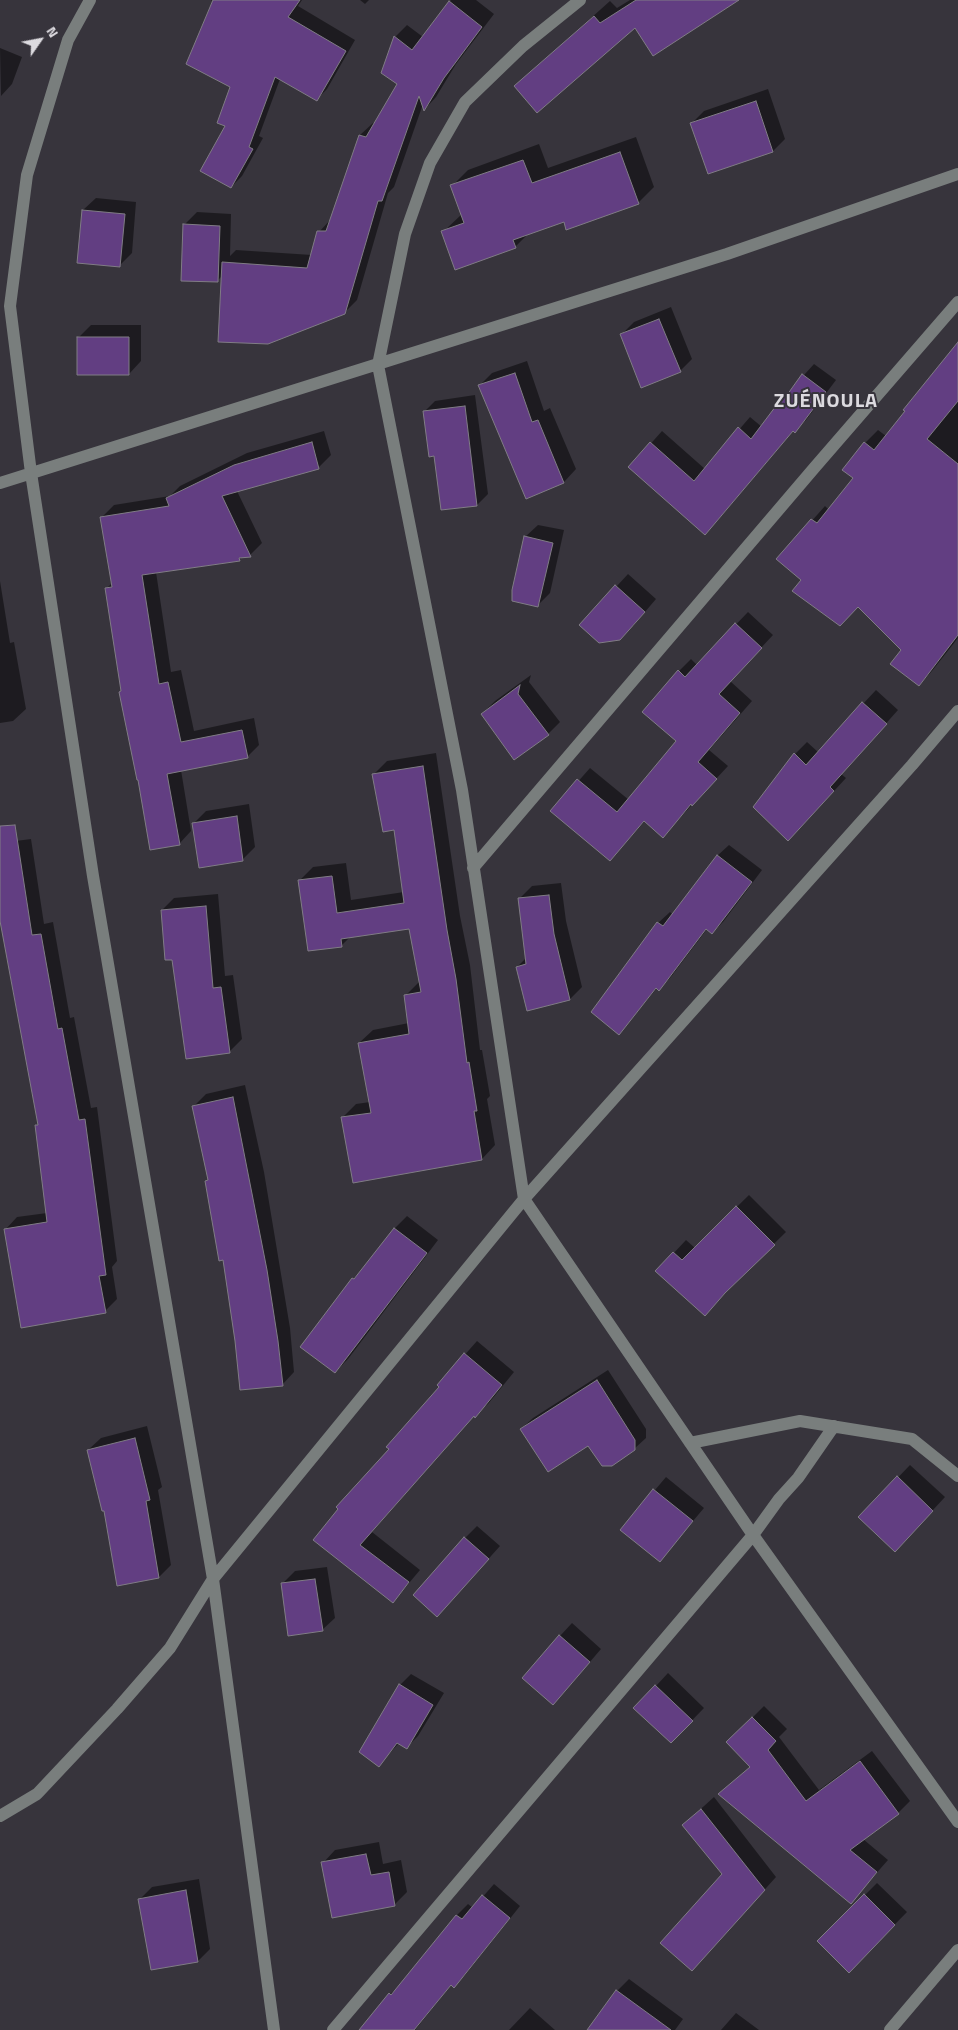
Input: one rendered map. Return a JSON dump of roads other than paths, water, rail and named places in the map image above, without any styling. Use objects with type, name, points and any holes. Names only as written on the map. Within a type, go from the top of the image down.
[{"type":"street","points":[[90,0],[68,40],[27,175],[10,306],[31,473],[93,876],[213,1579],[274,2030]]},
{"type":"street","points":[[580,0],[523,46],[465,102],[430,163],[405,234],[378,365],[462,790],[524,1199],[753,1536],[958,1822]]},
{"type":"street","points":[[0,483],[728,254],[958,174]]},
{"type":"street","points":[[473,868],[958,302]]},
{"type":"street","points":[[0,1816],[36,1794],[117,1709],[170,1648],[213,1579],[524,1199],[906,772],[958,711]]},
{"type":"street","points":[[690,1443],[800,1421],[912,1439],[958,1476]]},
{"type":"street","points":[[333,2030],[753,1536],[779,1499],[798,1478],[834,1426]]},
{"type":"street","points":[[890,2030],[958,1950]]},
{"type":"district","name":"ZUÉNOULA","points":[[826,402]]}]
